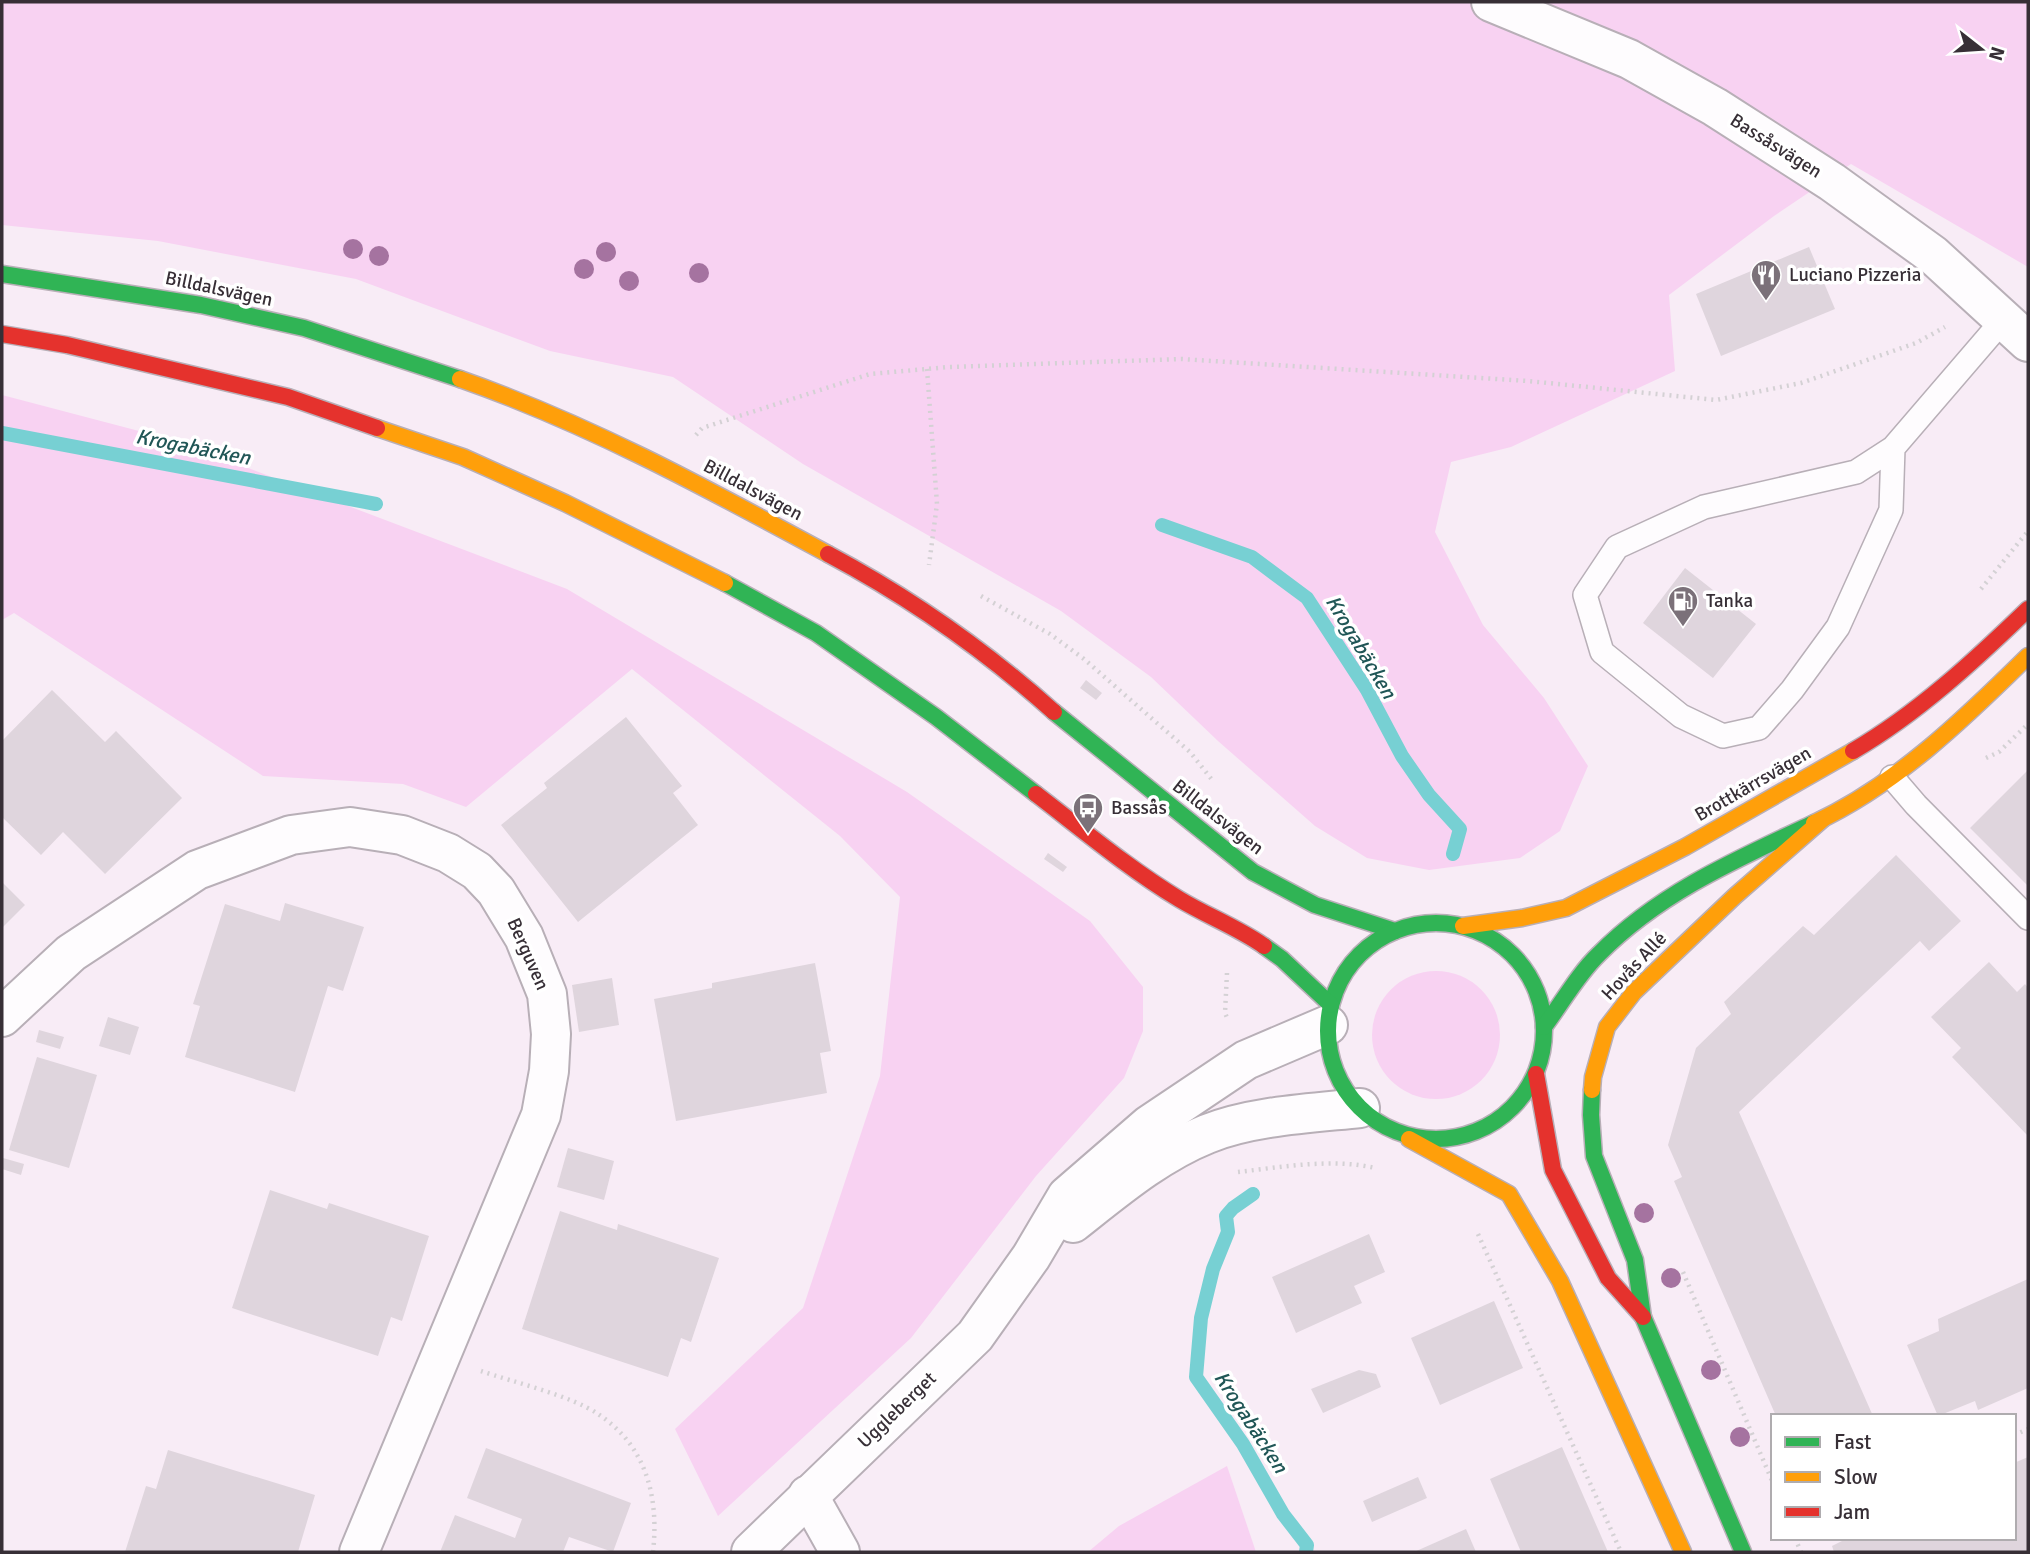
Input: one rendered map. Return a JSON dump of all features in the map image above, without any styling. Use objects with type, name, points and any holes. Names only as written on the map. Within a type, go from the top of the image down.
[{"type":"street","name":"Bassåsvägen","points":[[1491,2],[1629,59],[1715,107],[1832,182],[1933,255],[2006,322]]},
{"type":"street","name":"Billdalsvägen","points":[[2,274],[201,305],[304,328],[474,384],[587,429],[836,558],[921,610],[1011,674],[1070,727],[1253,872],[1315,905],[1395,931]]},
{"type":"street","points":[[2,334],[67,345],[288,397],[463,457],[682,560],[827,641],[936,717],[1138,873],[1182,901],[1244,932],[1282,959],[1330,1015]]},
{"type":"street","name":"Brottkärrsvägen","points":[[1463,926],[1522,918],[1566,908],[1685,847],[1878,736],[1960,674],[2028,610]]},
{"type":"street","points":[[1544,1027],[1597,955],[1645,913],[1718,868],[1823,818],[1892,776],[1981,702],[2028,656]]},
{"type":"street","name":"Hovås Allé","points":[[1743,1552],[1643,1317],[1635,1260],[1594,1156],[1591,1115],[1593,1077],[1607,1027],[1634,992],[1823,818]]},
{"type":"street","name":"Berguven","points":[[2,1017],[71,953],[197,870],[291,835],[350,827],[402,835],[448,853],[477,870],[496,891],[524,937],[547,994],[551,1034],[550,1071],[541,1115],[359,1552]]},
{"type":"street","points":[[1395,1132],[1428,1139],[1461,1137],[1492,1124],[1518,1102],[1536,1074],[1543,1051],[1544,1027],[1538,993],[1520,963],[1495,940],[1463,926],[1428,923],[1395,931],[1366,948],[1344,974],[1330,1015],[1329,1048],[1335,1070],[1345,1090],[1360,1108],[1376,1121],[1395,1132],[1509,1194],[1560,1281],[1684,1552]]},
{"type":"street","name":"Uggleberget","points":[[751,1552],[975,1336],[1031,1257],[1067,1196],[1149,1125],[1246,1060],[1330,1015]]},
{"type":"street","name":"Hovås Allé","points":[[1536,1074],[1553,1170],[1608,1278],[1643,1317]]},
{"type":"street","name":"Uggleberget","points":[[1031,1257],[1158,1159],[1208,1133],[1271,1118],[1360,1108]]},
{"type":"street","points":[[808,1495],[841,1552]]},
{"type":"lane","points":[[1893,447],[1891,510],[1838,627],[1792,690],[1759,728],[1723,736],[1681,716],[1602,652],[1585,594],[1617,547],[1704,508],[1856,472],[1893,447],[2006,322]]},
{"type":"lane","points":[[1892,776],[1916,805],[2028,918]]},
{"type":"path","points":[[690,441],[702,428],[870,374],[927,369],[1181,359],[1528,381],[1716,400],[1801,383],[1916,342],[2006,322]]},
{"type":"path","points":[[927,369],[937,504],[929,566]]},
{"type":"path","points":[[1979,592],[2028,531]]},
{"type":"path","points":[[1476,1230],[1620,1552]]},
{"type":"path","points":[[1679,1263],[1771,1478]]},
{"type":"path","points":[[440,1358],[565,1399],[598,1413],[629,1443],[641,1461],[652,1491],[655,1531],[653,1552]]},
{"type":"shaded area","points":[[2,2],[2028,2],[2028,267],[1851,164],[1774,216],[1669,295],[1675,371],[1511,447],[1451,462],[1435,532],[1483,625],[1544,698],[1588,766],[1560,831],[1520,858],[1429,870],[1367,858],[1315,826],[1218,741],[1151,677],[1061,611],[803,464],[673,377],[550,351],[356,279],[158,241],[2,225]]},
{"type":"shaded area","points":[[2,395],[177,441],[567,589],[907,792],[1090,921],[1143,987],[1143,1031],[1124,1078],[1036,1176],[911,1338],[718,1516],[675,1429],[803,1308],[880,1076],[900,897],[840,836],[632,669],[466,807],[403,784],[263,776],[14,613],[2,620]]},
{"type":"shaded area","points":[[1436,971],[1461,976],[1482,989],[1495,1010],[1500,1035],[1495,1060],[1482,1081],[1461,1094],[1436,1099],[1411,1094],[1390,1081],[1377,1060],[1372,1035],[1377,1010],[1390,989],[1411,976]]},
{"type":"shaded area","points":[[1227,1466],[1256,1552],[1088,1552],[1119,1526]]},
{"type":"building","name":"Luciano Pizzeria","points":[[1809,247],[1835,309],[1721,356],[1696,294]]},
{"type":"building","points":[[1685,568],[1756,624],[1713,678],[1643,623]]},
{"type":"building","points":[[1086,680],[1102,693],[1096,700],[1080,688]]},
{"type":"building","points":[[52,690],[105,742],[116,731],[182,798],[105,874],[63,832],[41,855],[2,817],[2,741]]},
{"type":"building","points":[[626,717],[682,786],[673,793],[698,825],[578,922],[501,825],[547,788],[544,783]]},
{"type":"building","points":[[2028,770],[2028,886],[1970,828]]},
{"type":"building","points":[[1048,853],[1067,867],[1063,872],[1044,859]]},
{"type":"building","points":[[1896,855],[1961,921],[1929,951],[1920,941],[1739,1112],[1872,1414],[1775,1414],[1674,1181],[1682,1177],[1668,1145],[1696,1048],[1731,1014],[1724,1002],[1803,926],[1814,935]]},
{"type":"building","points":[[2,882],[25,905],[2,928]]},
{"type":"building","points":[[285,903],[364,927],[343,991],[328,986],[295,1092],[185,1057],[200,1006],[193,1004],[225,904],[280,921]]},
{"type":"building","points":[[1989,962],[2017,992],[2025,984],[2028,988],[2028,1136],[1952,1057],[1961,1048],[1931,1017]]},
{"type":"building","points":[[815,963],[831,1051],[820,1053],[827,1093],[676,1121],[654,999],[712,988],[712,983]]},
{"type":"building","points":[[612,978],[619,1025],[579,1032],[572,985]]},
{"type":"building","points":[[108,1017],[139,1027],[130,1055],[99,1046]]},
{"type":"building","points":[[39,1030],[64,1037],[60,1049],[36,1042]]},
{"type":"building","points":[[37,1057],[97,1075],[69,1168],[9,1150]]},
{"type":"building","points":[[568,1148],[614,1161],[604,1200],[557,1187]]},
{"type":"building","points":[[3,1158],[24,1164],[21,1175],[2,1169]]},
{"type":"building","points":[[270,1190],[327,1209],[329,1203],[429,1236],[402,1321],[391,1317],[378,1356],[232,1308]]},
{"type":"building","points":[[560,1211],[617,1230],[618,1224],[719,1258],[691,1342],[681,1338],[668,1377],[522,1329]]},
{"type":"building","points":[[1369,1234],[1385,1272],[1354,1286],[1362,1303],[1296,1333],[1272,1277]]},
{"type":"building","points":[[2028,1279],[2028,1388],[1978,1410],[1975,1401],[1937,1414],[1907,1345],[1939,1331],[1938,1319]]},
{"type":"building","points":[[1494,1301],[1523,1368],[1440,1405],[1411,1338]]},
{"type":"building","points":[[1359,1370],[1376,1374],[1381,1387],[1323,1413],[1311,1389]]},
{"type":"building","points":[[1562,1447],[1608,1552],[1521,1552],[1490,1479]]},
{"type":"building","points":[[486,1448],[631,1503],[613,1552],[569,1537],[563,1552],[440,1552],[455,1515],[515,1538],[522,1519],[467,1498]]},
{"type":"building","points":[[168,1450],[315,1495],[298,1552],[125,1552],[146,1486],[156,1489]]},
{"type":"building","points":[[2028,1457],[2028,1552],[1834,1552],[1832,1546],[1844,1540],[2016,1540],[2016,1462]]},
{"type":"building","points":[[1418,1477],[1427,1498],[1372,1522],[1363,1501]]},
{"type":"building","points":[[1466,1529],[1476,1552],[1414,1552]]},
{"type":"waterway","name":"Krogabäcken","points":[[2,433],[376,504]]},
{"type":"waterway","name":"Krogabäcken","points":[[1162,525],[1252,557],[1307,598],[1367,690],[1402,756],[1429,795],[1460,829],[1453,854]]},
{"type":"waterway","name":"Krogabäcken","points":[[1253,1194],[1226,1216],[1228,1232],[1213,1269],[1201,1318],[1196,1377],[1243,1444],[1283,1514],[1307,1545],[1306,1552]]},
{"type":"traffic: fast","points":[[2,274],[201,305],[304,328],[460,379]]},
{"type":"traffic: fast","points":[[725,583],[816,633],[936,717],[1036,794]]},
{"type":"traffic: fast","points":[[1054,712],[1253,872],[1315,905],[1395,931]]},
{"type":"traffic: fast","points":[[1544,1027],[1591,962],[1622,932],[1647,913],[1700,879],[1814,823]]},
{"type":"traffic: fast","points":[[1436,923],[1477,931],[1496,941],[1512,955],[1526,971],[1536,990],[1544,1031],[1536,1072],[1526,1091],[1512,1107],[1496,1121],[1477,1131],[1436,1139],[1395,1131],[1376,1121],[1360,1107],[1346,1091],[1336,1072],[1328,1031],[1336,990],[1346,971],[1360,955],[1376,941],[1395,931],[1436,923]]},
{"type":"traffic: fast","points":[[1264,946],[1282,959],[1331,1005]]},
{"type":"traffic: fast","points":[[1592,1090],[1594,1156],[1635,1260],[1643,1317],[1743,1552]]},
{"type":"traffic: slow","points":[[460,379],[601,437],[693,482],[828,554]]},
{"type":"traffic: slow","points":[[377,428],[463,457],[565,503],[725,583]]},
{"type":"traffic: slow","points":[[1814,823],[1873,790],[1928,749],[2028,656]]},
{"type":"traffic: slow","points":[[1463,926],[1522,918],[1566,908],[1685,847],[1853,751]]},
{"type":"traffic: slow","points":[[1592,1090],[1607,1027],[1634,992],[1735,896],[1823,819]]},
{"type":"traffic: slow","points":[[1409,1139],[1509,1194],[1560,1281],[1683,1552]]},
{"type":"traffic: jam","points":[[2,334],[67,345],[288,397],[377,428]]},
{"type":"traffic: jam","points":[[828,554],[888,588],[946,626],[1054,712]]},
{"type":"traffic: jam","points":[[1853,751],[1923,703],[2028,609]]},
{"type":"traffic: jam","points":[[1036,794],[1142,875],[1264,946]]},
{"type":"traffic: jam","points":[[1536,1074],[1553,1170],[1608,1278],[1643,1317]]},
{"type":"place","name":"Luciano Pizzeria","points":[[1766,302]]},
{"type":"place","name":"Tanka","points":[[1683,628]]},
{"type":"place","name":"Bassås","points":[[1088,835]]}]
